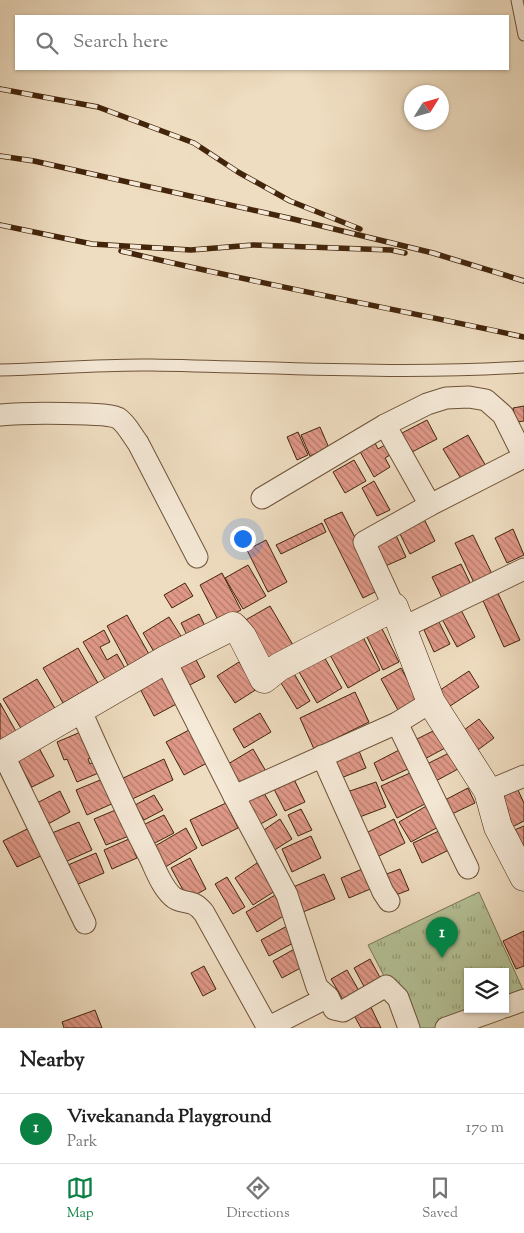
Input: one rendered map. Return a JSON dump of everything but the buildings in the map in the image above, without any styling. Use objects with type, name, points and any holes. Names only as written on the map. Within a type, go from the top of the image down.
[{"type":"street","points":[[262,498],[385,425],[426,404],[446,398],[470,397],[486,400],[503,415],[524,457],[430,504],[364,542],[398,618],[431,702],[488,790],[498,826],[524,877]]},
{"type":"street","points":[[0,415],[22,412],[100,415],[118,418],[138,443],[197,557]]},
{"type":"street","points":[[385,425],[430,504]]},
{"type":"street","points":[[85,923],[1,755],[165,660],[232,626],[242,636],[264,678],[280,667],[524,569]]},
{"type":"street","points":[[165,660],[287,895],[317,987],[328,997],[334,1009],[343,1010],[386,986],[398,998],[410,1028]]},
{"type":"street","points":[[234,796],[397,723],[431,702]]},
{"type":"street","points":[[80,709],[139,836],[165,886],[171,896],[177,900],[194,903],[199,906],[267,1028],[328,997]]},
{"type":"street","points":[[397,723],[468,868]]},
{"type":"street","points":[[322,756],[383,892],[389,901]]},
{"type":"street","points":[[488,790],[524,776]]},
{"type":"street","points":[[509,1006],[524,1000]]},
{"type":"street","points":[[446,1028],[488,1013]]},
{"type":"lane","points":[[517,0],[524,35]]},
{"type":"lane","points":[[0,370],[149,364],[395,370],[481,370],[524,367]]},
{"type":"green space","points":[[479,892],[524,992],[509,1003],[509,968],[464,968],[464,1012],[446,1028],[411,1028],[368,945]]},
{"type":"railway","points":[[0,89],[98,107],[194,143],[238,172],[290,201],[360,229]]},
{"type":"railway","points":[[0,156],[34,161],[293,219],[433,253],[524,281]]},
{"type":"railway","points":[[0,225],[92,244],[191,250],[253,245],[391,250],[405,253]]},
{"type":"railway","points":[[121,251],[272,285],[524,337]]},
{"type":"place","name":"Vivekananda Playground","points":[[442,958]]}]
